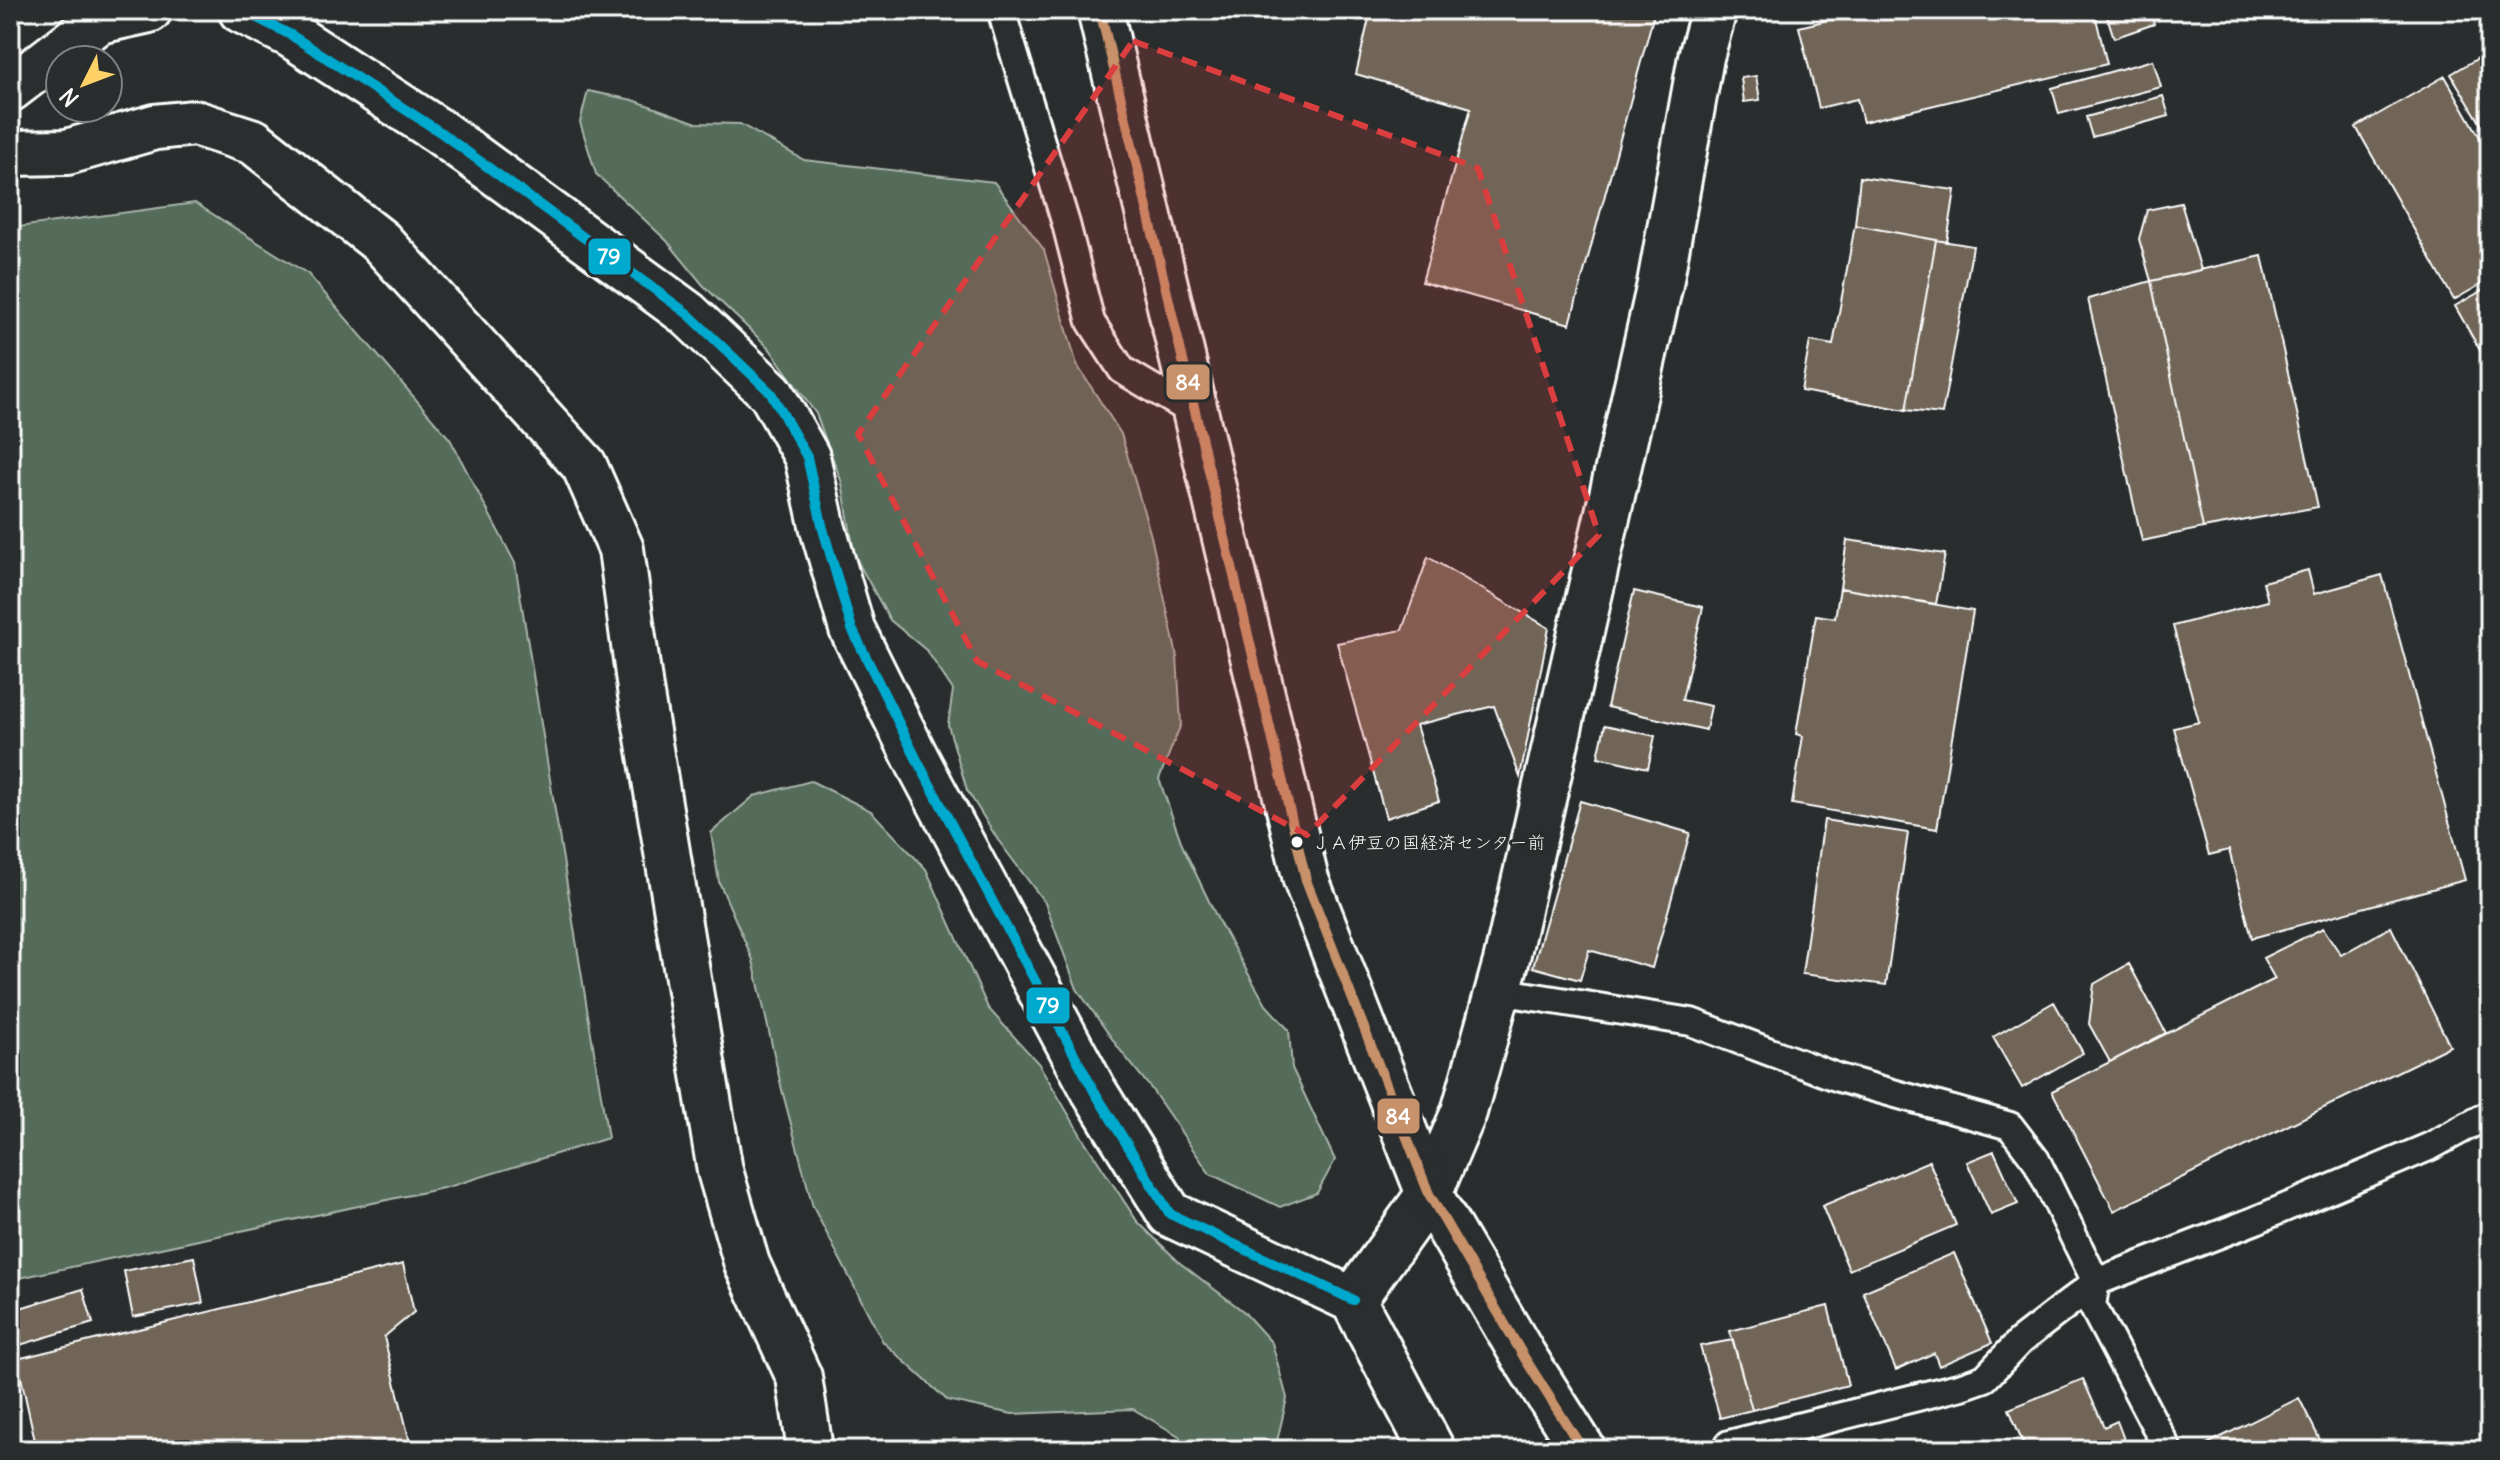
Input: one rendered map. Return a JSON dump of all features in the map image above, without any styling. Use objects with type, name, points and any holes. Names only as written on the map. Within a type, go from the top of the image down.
[{"type":"street","points":[[10,89],[99,21],[149,10]]},
{"type":"street","points":[[241,10],[291,35],[440,132],[688,314],[771,393],[807,457],[823,529],[852,629],[918,762],[1094,1091],[1170,1214],[1353,1300],[1432,1450]]},
{"type":"street","points":[[1100,10],[1306,880],[1429,1194],[1524,1357],[1583,1450]]},
{"type":"street","points":[[1353,1300],[1429,1194],[1464,1112],[1498,991],[1660,284],[1701,57],[1714,10]]},
{"type":"street","points":[[10,153],[67,152],[155,127],[195,123],[254,142],[381,242],[584,465],[621,549],[640,689],[720,1171],[747,1264],[799,1377],[810,1450]]},
{"type":"lane","points":[[1001,10],[1066,224],[1091,322],[1122,370],[1196,414]]},
{"type":"lane","points":[[1498,991],[1691,1022],[1839,1078],[2010,1126],[2036,1160],[2096,1282],[2092,1305],[2168,1450]]},
{"type":"lane","points":[[1729,1444],[1985,1378],[2020,1341],[2096,1282],[2256,1220],[2416,1152],[2490,1114]]},
{"type":"highlighted area","points":[[1133,41],[1478,168],[1599,535],[1307,835],[977,661],[858,434]]},
{"type":"green space","points":[[588,91],[633,100],[697,123],[740,124],[804,160],[994,182],[1044,250],[1077,365],[1121,434],[1151,536],[1177,656],[1181,724],[1159,779],[1183,847],[1219,922],[1266,1005],[1289,1030],[1292,1068],[1335,1160],[1317,1193],[1280,1207],[1210,1174],[1077,989],[1045,903],[998,840],[967,790],[948,725],[953,690],[927,651],[890,620],[855,557],[842,483],[816,414],[769,348],[703,285],[667,241],[596,174],[580,122]]},
{"type":"green space","points":[[195,203],[308,274],[450,439],[515,563],[608,1138],[448,1187],[10,1280],[10,228]]},
{"type":"green space","points":[[811,781],[871,811],[926,869],[988,1008],[1039,1064],[1137,1221],[1180,1263],[1243,1311],[1272,1343],[1287,1398],[1275,1450],[1188,1450],[1179,1436],[1133,1409],[1012,1414],[947,1400],[883,1342],[813,1207],[782,1090],[753,960],[719,882],[711,833],[754,796]]},
{"type":"building","points":[[1371,10],[1655,10],[1570,324],[1422,282],[1471,108],[1356,74]]},
{"type":"building","points":[[1869,10],[2094,10],[2107,64],[1863,122],[1857,99],[1819,108],[1799,27]]},
{"type":"building","points":[[2105,10],[2150,10],[2154,24],[2114,38]]},
{"type":"building","points":[[2490,51],[2490,139],[2451,74]]},
{"type":"building","points":[[2153,60],[2161,87],[2059,114],[2052,88]]},
{"type":"building","points":[[1756,76],[1760,100],[1744,102],[1741,78]]},
{"type":"building","points":[[2445,76],[2490,155],[2490,279],[2454,300],[2356,127]]},
{"type":"building","points":[[2163,96],[2169,116],[2092,137],[2086,117]]},
{"type":"building","points":[[1860,177],[1955,190],[1947,242],[1855,225]]},
{"type":"building","points":[[2181,203],[2201,270],[2151,281],[2139,239],[2147,210]]},
{"type":"building","points":[[1855,225],[1936,240],[1906,410],[1801,391],[1810,341],[1833,345]]},
{"type":"building","points":[[1936,240],[1973,246],[1942,414],[1906,410]]},
{"type":"building","points":[[2262,256],[2318,507],[2203,528],[2151,281]]},
{"type":"building","points":[[2151,281],[2203,528],[2142,541],[2088,299]]},
{"type":"building","points":[[2490,286],[2490,368],[2455,306]]},
{"type":"building","points":[[1847,540],[1945,554],[1936,604],[1840,588]]},
{"type":"building","points":[[1428,557],[1549,628],[1520,777],[1494,706],[1416,725],[1439,801],[1386,818],[1337,643],[1402,630]]},
{"type":"building","points":[[2308,570],[2314,594],[2382,575],[2465,880],[2252,938],[2229,850],[2209,855],[2174,728],[2199,722],[2173,626],[2268,601],[2263,582]]},
{"type":"building","points":[[1840,588],[1973,611],[1937,829],[1792,804],[1803,736],[1796,734],[1816,615],[1835,618]]},
{"type":"building","points":[[1634,591],[1703,607],[1682,700],[1711,706],[1706,730],[1607,707]]},
{"type":"building","points":[[1605,725],[1655,736],[1648,768],[1598,757]]},
{"type":"building","points":[[1580,801],[1690,833],[1652,968],[1589,950],[1580,980],[1533,967]]},
{"type":"building","points":[[1824,820],[1908,833],[1886,985],[1802,974]]},
{"type":"building","points":[[2391,927],[2450,1046],[2114,1211],[2052,1091],[2275,979],[2263,958],[2323,928],[2341,955]]},
{"type":"building","points":[[2129,964],[2166,1033],[2110,1062],[2089,1024],[2094,984]]},
{"type":"building","points":[[2054,1002],[2083,1053],[2022,1088],[1993,1037]]},
{"type":"building","points":[[1994,1151],[2018,1204],[1991,1215],[1967,1162]]},
{"type":"building","points":[[1929,1161],[1956,1225],[1849,1270],[1822,1206]]},
{"type":"building","points":[[1954,1253],[1992,1343],[1939,1366],[1934,1353],[1896,1370],[1863,1292]]},
{"type":"building","points":[[194,1257],[203,1303],[133,1317],[124,1271]]},
{"type":"building","points":[[403,1264],[414,1312],[384,1337],[412,1450],[37,1450],[17,1359]]},
{"type":"building","points":[[83,1289],[93,1323],[10,1348],[10,1311]]},
{"type":"building","points":[[1828,1306],[1848,1385],[1752,1410],[1730,1331]]},
{"type":"building","points":[[1733,1340],[1752,1410],[1720,1418],[1700,1346]]},
{"type":"building","points":[[2083,1379],[2104,1427],[2117,1421],[2128,1450],[2026,1450],[2009,1409]]},
{"type":"building","points":[[2299,1398],[2325,1450],[2205,1450],[2203,1446]]},
{"type":"transit line","name":"79","points":[[241,10],[291,35],[440,132],[688,314],[771,393],[807,457],[823,529],[852,629],[918,762],[1094,1091],[1170,1214],[1353,1300]]},
{"type":"transit line","name":"84","points":[[1100,10],[1306,880],[1429,1194],[1524,1357],[1583,1450]]},
{"type":"place","name":"ＪＡ伊豆の国経済センター前","points":[[1297,842]]}]
